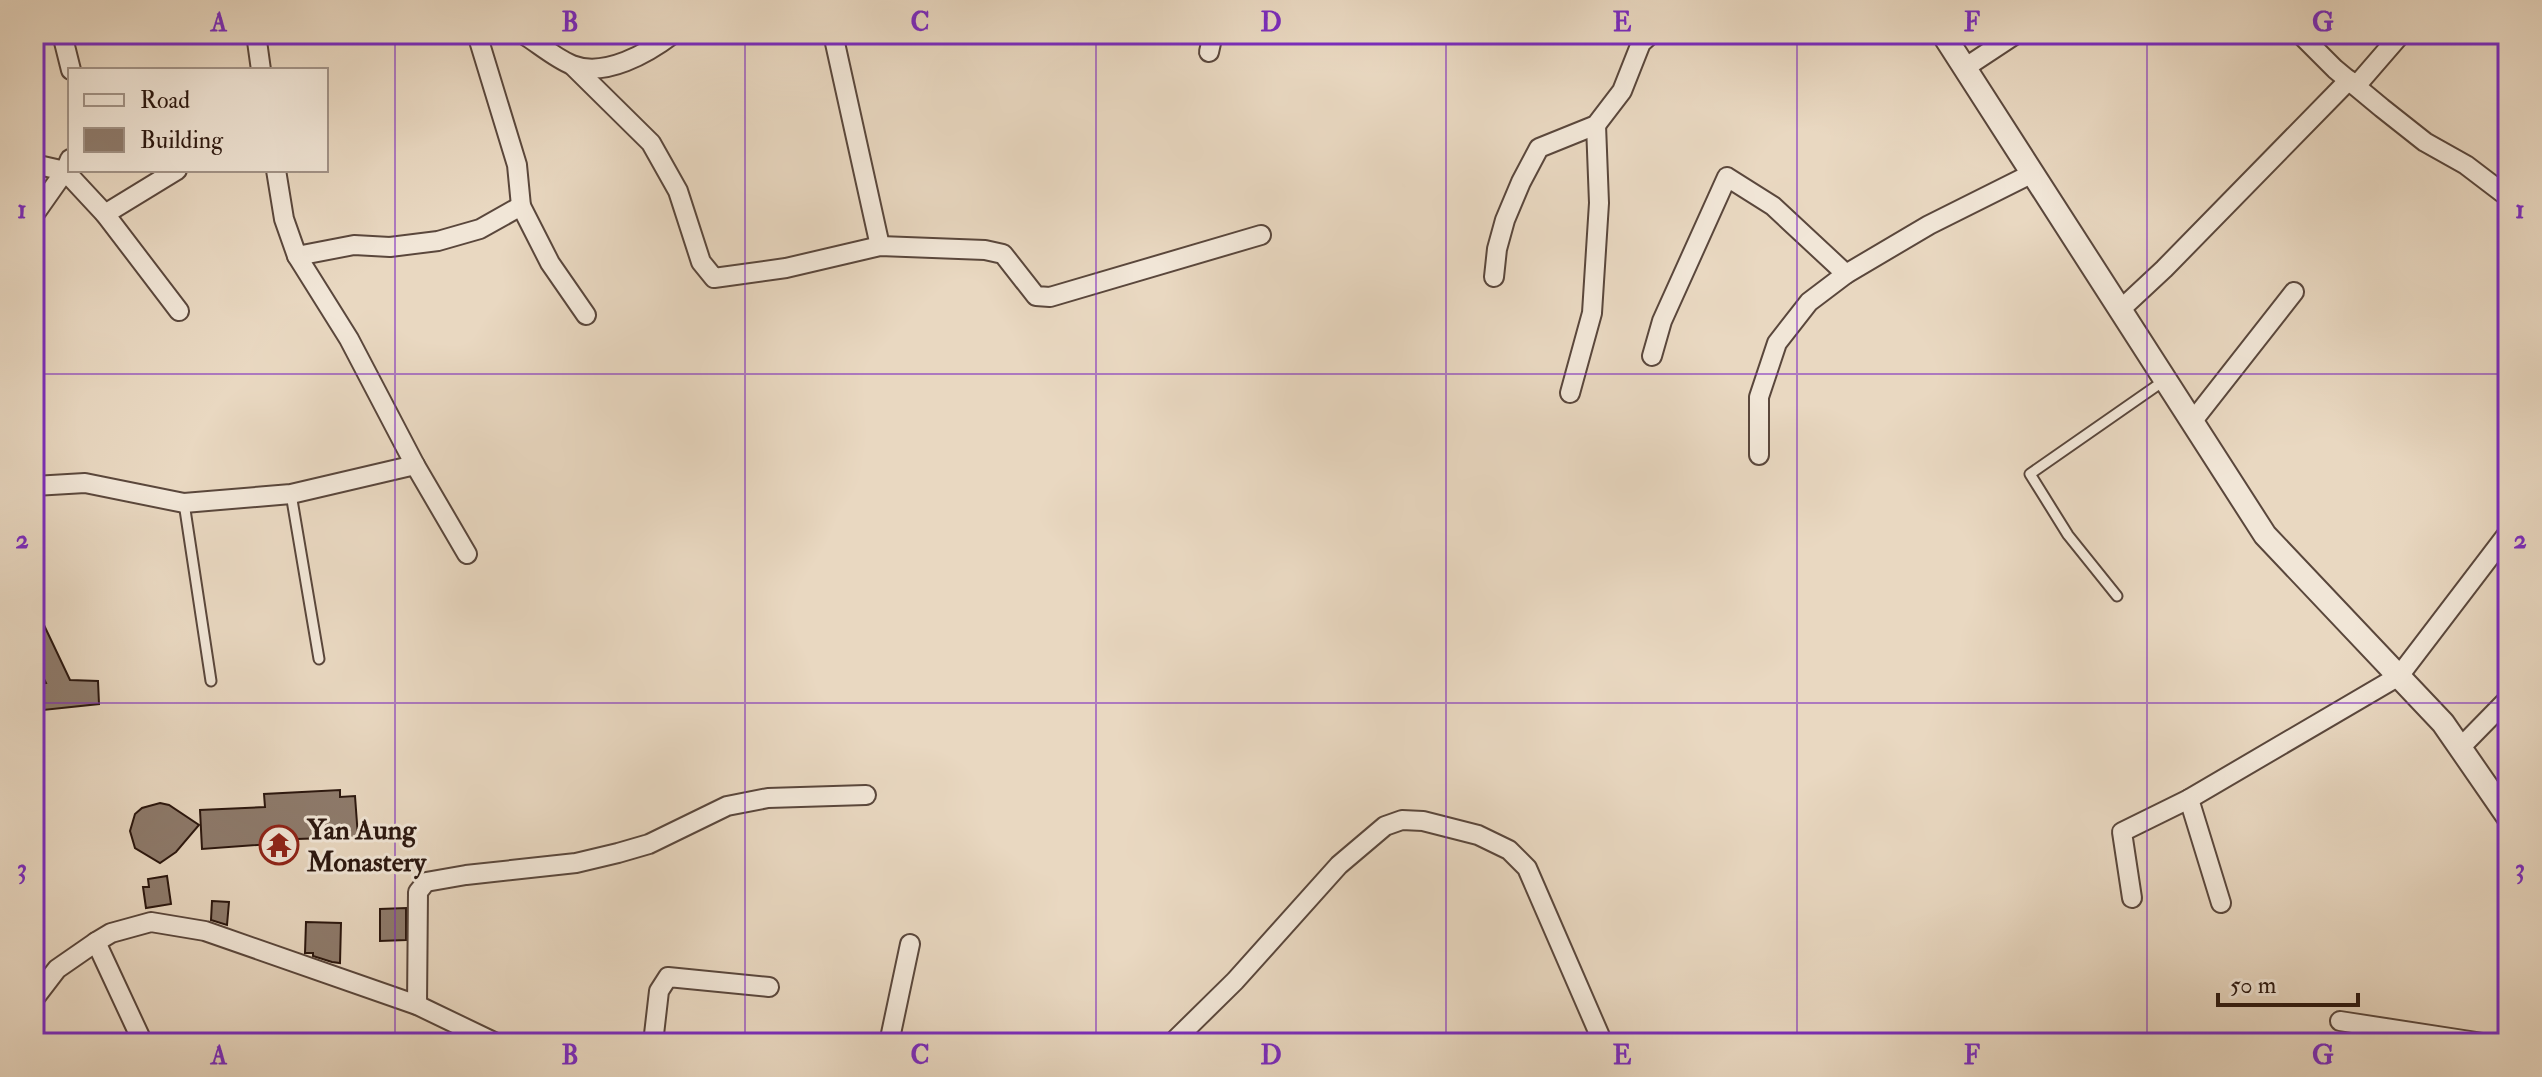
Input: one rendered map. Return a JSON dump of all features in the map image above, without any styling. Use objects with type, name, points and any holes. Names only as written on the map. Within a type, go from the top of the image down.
[{"type":"street","points":[[62,34],[70,68]]},
{"type":"street","points":[[256,34],[261,68]]},
{"type":"street","points":[[477,34],[517,165],[521,206],[550,263],[586,315]]},
{"type":"street","points":[[523,34],[573,66],[651,143],[678,191],[701,262],[714,278],[786,268],[880,246],[985,250],[1003,254],[1036,296],[1050,297],[1261,235]]},
{"type":"street","points":[[573,66],[595,69],[624,62],[659,45],[673,34]]},
{"type":"street","points":[[833,34],[880,246]]},
{"type":"street","points":[[1494,277],[1505,220],[1539,148],[1596,125],[1622,91],[1641,43],[1651,34]]},
{"type":"street","points":[[1943,34],[2265,535],[2443,723],[2508,817]]},
{"type":"street","points":[[1966,67],[2016,34]]},
{"type":"street","points":[[2300,34],[2352,83],[2425,142],[2466,165],[2508,197]]},
{"type":"street","points":[[2120,310],[2401,34]]},
{"type":"street","points":[[1570,393],[1592,313],[1599,203],[1596,125]]},
{"type":"street","points":[[34,164],[68,165]]},
{"type":"street","points":[[34,215],[68,165]]},
{"type":"street","points":[[73,172],[179,311]]},
{"type":"street","points":[[105,214],[174,172]]},
{"type":"street","points":[[276,172],[284,219],[297,256],[349,339],[415,465],[467,554]]},
{"type":"street","points":[[1759,455],[1759,397],[1777,343],[1809,302],[1846,274],[1929,225],[2033,173]]},
{"type":"street","points":[[1652,356],[1662,321],[1727,177],[1773,206],[1846,274]]},
{"type":"street","points":[[297,256],[354,245],[390,247],[438,241],[480,229],[521,206]]},
{"type":"street","points":[[2192,422],[2294,292]]},
{"type":"street","points":[[34,486],[85,483],[184,503],[291,494],[415,465]]},
{"type":"street","points":[[2132,898],[2122,832],[2189,799],[2399,676],[2508,533]]},
{"type":"street","points":[[2460,748],[2508,699]]},
{"type":"street","points":[[417,1005],[418,892],[426,882],[576,863],[649,844],[727,806],[741,803],[768,798],[866,795]]},
{"type":"street","points":[[2189,799],[2221,903]]},
{"type":"street","points":[[1172,1043],[1235,981],[1339,865],[1385,826],[1402,820],[1423,821],[1478,835],[1509,850],[1527,868],[1603,1043]]},
{"type":"street","points":[[34,999],[57,969],[96,942],[111,933],[151,922],[205,931],[417,1005],[496,1043]]},
{"type":"street","points":[[96,942],[143,1043]]},
{"type":"street","points":[[889,1043],[910,944]]},
{"type":"street","points":[[653,1043],[659,991],[668,977],[769,987]]},
{"type":"street","points":[[2340,1021],[2483,1043]]},
{"type":"lane","points":[[2117,596],[2068,535],[2030,474],[2165,380]]},
{"type":"lane","points":[[291,494],[319,659]]},
{"type":"lane","points":[[184,503],[211,681]]},
{"type":"building","points":[[34,604],[70,680],[98,681],[99,704],[34,711],[34,685],[46,683],[34,659]]},
{"type":"building","points":[[340,790],[340,797],[355,796],[358,837],[297,839],[297,842],[202,849],[200,810],[265,807],[264,794]]},
{"type":"building","points":[[160,803],[169,805],[199,825],[176,852],[160,863],[135,848],[130,831],[135,814],[142,808]]},
{"type":"building","points":[[167,876],[171,904],[146,908],[143,887],[149,887],[148,879]]},
{"type":"building","points":[[212,901],[229,902],[227,925],[211,920]]},
{"type":"building","points":[[406,908],[406,940],[380,941],[380,909]]},
{"type":"building","points":[[306,922],[341,923],[340,963],[305,953]]},
{"type":"place","name":"Yan Aung Monastery","points":[[279,845]]}]
